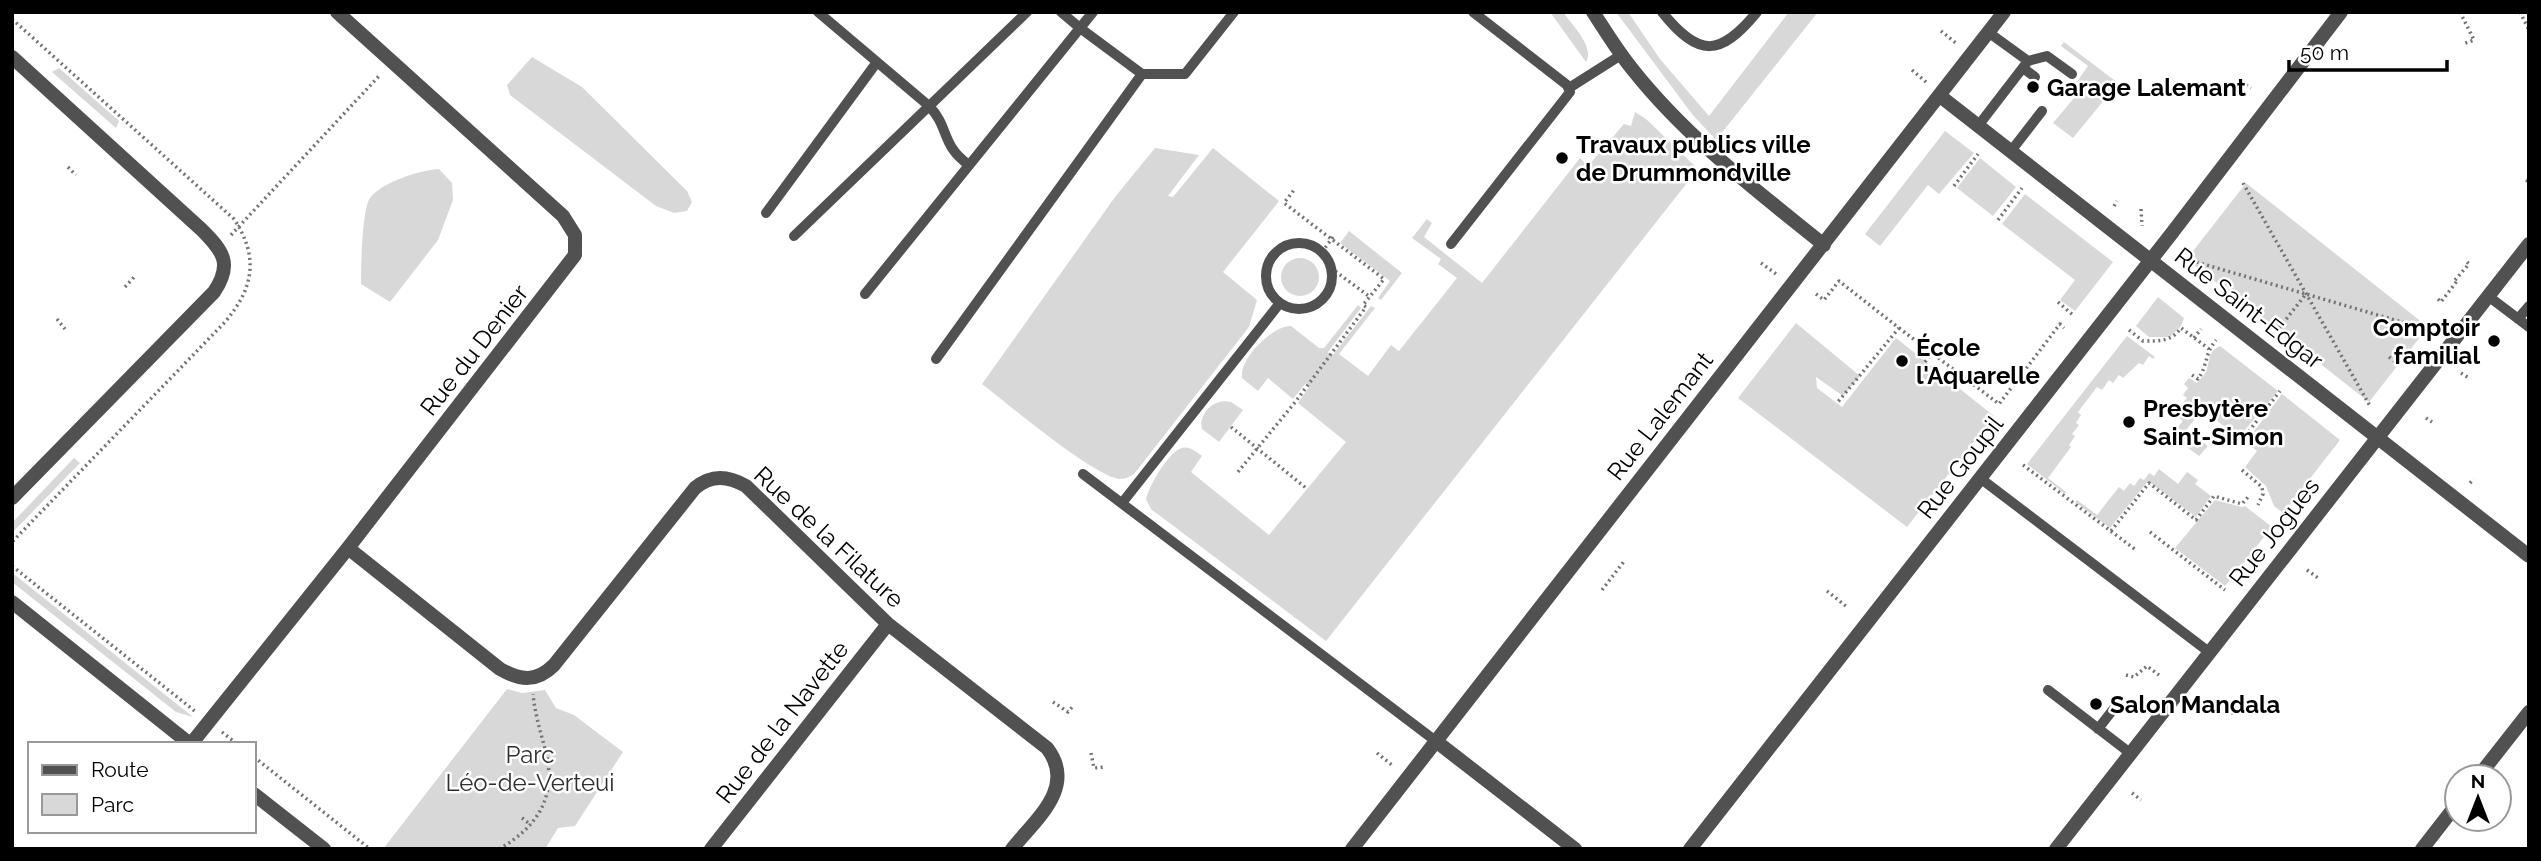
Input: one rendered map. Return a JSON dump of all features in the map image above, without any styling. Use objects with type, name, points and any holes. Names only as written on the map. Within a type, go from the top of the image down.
[{"type":"street","name":"Rue du Denier","points":[[193,742],[568,266],[575,255],[577,245],[575,235],[563,216],[337,12]]},
{"type":"street","points":[[1593,12],[1620,55],[1659,101],[1709,149],[1824,245]]},
{"type":"street","name":"Rue Lalemant","points":[[1352,849],[2004,12]]},
{"type":"street","points":[[2338,18],[2354,12]]},
{"type":"street","name":"Rue Goupil","points":[[1690,849],[2338,18]]},
{"type":"street","points":[[12,57],[202,230],[219,249],[225,266],[214,292],[12,498]]},
{"type":"street","name":"Rue Saint-Edgar","points":[[1940,96],[2529,556]]},
{"type":"street","name":"Rue Jogues","points":[[2056,849],[2528,246]]},
{"type":"street","name":"Rue de la Filature","points":[[348,548],[500,669],[520,678],[532,678],[547,672],[554,665],[695,488],[709,479],[728,478],[746,486],[888,624],[1047,748],[1053,756],[1059,773],[1056,790],[1012,849]]},
{"type":"street","points":[[12,602],[188,742]]},
{"type":"street","name":"Rue de la Navette","points":[[711,849],[888,624]]},
{"type":"street","points":[[2489,763],[2529,712]]},
{"type":"street","points":[[1437,742],[1575,849]]},
{"type":"street","points":[[256,796],[324,849]]},
{"type":"street","points":[[2422,849],[2443,822]]},
{"type":"lane","points":[[818,12],[937,114],[952,150],[969,165]]},
{"type":"lane","points":[[794,236],[1027,12]]},
{"type":"lane","points":[[1061,12],[1142,74],[1185,74],[1234,12]]},
{"type":"lane","points":[[865,294],[1093,12]]},
{"type":"lane","points":[[1473,12],[1569,88]]},
{"type":"lane","points":[[1662,12],[1687,38],[1715,47],[1735,37],[1757,12]]},
{"type":"lane","points":[[1988,32],[2035,76]]},
{"type":"lane","points":[[1569,88],[1620,55]]},
{"type":"lane","points":[[1978,126],[2025,65],[2047,56],[2072,74]]},
{"type":"lane","points":[[766,214],[877,62]]},
{"type":"lane","points":[[936,359],[1142,74]]},
{"type":"lane","points":[[1451,244],[1568,97],[1569,88]]},
{"type":"lane","points":[[2011,152],[2042,111]]},
{"type":"lane","points":[[1299,242],[1310,244],[1322,252],[1331,268],[1329,290],[1322,300],[1301,309],[1280,303],[1272,295],[1266,275],[1272,256],[1280,248],[1299,242]]},
{"type":"lane","points":[[2488,296],[2529,327]]},
{"type":"lane","points":[[1122,503],[1280,303]]},
{"type":"lane","points":[[2518,319],[2529,306]]},
{"type":"lane","points":[[1083,474],[1437,742]]},
{"type":"lane","points":[[1980,478],[2209,652]]},
{"type":"lane","points":[[2048,690],[2130,753]]},
{"type":"lane","points":[[2098,729],[2115,706]]},
{"type":"path","points":[[2460,12],[2474,40],[2463,44]]},
{"type":"path","points":[[2520,12],[2529,30]]},
{"type":"path","points":[[12,19],[216,202],[240,228],[246,241],[251,268],[246,292],[236,309],[12,541]]},
{"type":"path","points":[[1941,31],[1957,44]]},
{"type":"path","points":[[1912,70],[1927,82]]},
{"type":"path","points":[[232,235],[382,72]]},
{"type":"path","points":[[2246,85],[2251,88]]},
{"type":"path","points":[[1954,186],[1978,154]]},
{"type":"path","points":[[68,167],[76,175]]},
{"type":"path","points":[[2243,183],[2370,406]]},
{"type":"path","points":[[1998,220],[2022,188]]},
{"type":"path","points":[[1238,472],[1358,318],[1366,307],[1363,305],[1384,279],[1284,203],[1294,190]]},
{"type":"path","points":[[2141,209],[2142,226]]},
{"type":"path","points":[[1322,252],[1332,238]]},
{"type":"path","points":[[2186,259],[2429,330]]},
{"type":"path","points":[[2438,299],[2441,302],[2469,264],[2466,261]]},
{"type":"path","points":[[1761,263],[1776,274]]},
{"type":"path","points":[[1331,268],[1374,302]]},
{"type":"path","points":[[125,287],[136,275]]},
{"type":"path","points":[[1816,294],[1824,300],[1839,281],[1998,404],[2060,324],[2064,328]]},
{"type":"path","points":[[2276,332],[2306,294]]},
{"type":"path","points":[[2058,302],[2074,316]]},
{"type":"path","points":[[57,318],[65,329]]},
{"type":"path","points":[[1837,403],[1899,328]]},
{"type":"path","points":[[2129,330],[2143,341],[2164,341],[2175,337],[2181,328],[2209,349]]},
{"type":"path","points":[[2194,338],[2201,329]]},
{"type":"path","points":[[2192,375],[2198,379],[2209,349],[2216,340]]},
{"type":"path","points":[[1925,362],[1932,353]]},
{"type":"path","points":[[2389,357],[2400,366]]},
{"type":"path","points":[[2461,373],[2469,378]]},
{"type":"path","points":[[2242,440],[2280,391]]},
{"type":"path","points":[[2426,418],[2432,422]]},
{"type":"path","points":[[1231,427],[1306,488]]},
{"type":"path","points":[[2023,465],[2071,498],[2136,550]]},
{"type":"path","points":[[2242,470],[2262,487],[2263,494],[2258,505]]},
{"type":"path","points":[[2470,484],[2474,479]]},
{"type":"path","points":[[2111,531],[2148,483],[2196,520],[2214,496],[2242,505],[2248,498]]},
{"type":"path","points":[[2150,532],[2225,590]]},
{"type":"path","points":[[1602,590],[1625,561]]},
{"type":"path","points":[[12,566],[198,713]]},
{"type":"path","points":[[2307,570],[2318,578]]},
{"type":"path","points":[[1827,591],[1847,607]]},
{"type":"path","points":[[2126,675],[2134,677],[2147,666],[2159,675]]},
{"type":"path","points":[[499,849],[532,825],[547,794],[547,754],[535,717],[533,691]]},
{"type":"path","points":[[1053,702],[1068,712],[1074,705]]},
{"type":"path","points":[[220,731],[234,742]]},
{"type":"path","points":[[1091,753],[1094,768],[1104,767]]},
{"type":"path","points":[[1377,753],[1393,766]]},
{"type":"path","points":[[256,759],[370,849]]},
{"type":"path","points":[[548,769],[553,765]]},
{"type":"path","points":[[2132,793],[2141,800]]},
{"type":"path","points":[[522,818],[532,825]]},
{"type":"green space","points":[[1550,12],[1563,12],[1577,30],[1587,50],[1586,62]]},
{"type":"green space","points":[[1616,12],[1628,12],[1660,59],[1709,116],[1789,12],[1818,12],[1716,140],[1692,114]]},
{"type":"green space","points":[[2064,42],[2118,83],[2073,138],[2053,123],[2074,98],[2069,93],[2088,66],[2061,46]]},
{"type":"green space","points":[[532,57],[582,87],[687,191],[692,202],[687,211],[674,213],[656,206],[510,95],[507,85]]},
{"type":"green space","points":[[59,68],[119,121],[116,128],[52,72]]},
{"type":"green space","points":[[1635,112],[1646,119],[1698,169],[1326,641],[1151,509],[1146,499],[1155,478],[1171,455],[1187,448],[1202,456],[1191,472],[1269,535],[1346,442],[1298,403],[1309,387],[1306,383],[1293,399],[1268,378],[1258,391],[1242,378],[1242,370],[1251,353],[1266,337],[1283,327],[1291,326],[1319,348],[1324,348],[1358,305],[1361,308],[1328,352],[1332,356],[1371,306],[1375,308],[1339,354],[1368,376],[1391,345],[1399,351],[1457,278],[1438,264],[1441,259],[1412,238],[1427,219],[1432,223],[1424,237],[1482,283],[1580,158],[1588,166],[1624,124],[1631,126]]},
{"type":"green space","points":[[1945,131],[1974,153],[1939,194],[1928,185],[1880,246],[1865,234]]},
{"type":"green space","points":[[1155,148],[1199,155],[1168,196],[1173,197],[1213,148],[1279,201],[1223,272],[1257,300],[1249,327],[1134,474],[1119,479],[1106,475],[1071,452],[982,384],[1115,197]]},
{"type":"green space","points":[[1980,158],[2016,187],[1993,216],[1957,188]]},
{"type":"green space","points":[[439,169],[452,183],[453,200],[438,240],[390,302],[361,284],[362,239],[367,204],[376,192],[392,182],[412,174]]},
{"type":"green space","points":[[2246,183],[2428,327],[2369,402],[2189,261],[2190,255]]},
{"type":"green space","points":[[2025,194],[2113,262],[2075,311],[2060,300],[2075,280],[2002,224]]},
{"type":"green space","points":[[1349,231],[1402,273],[1381,300],[1378,298],[1390,281],[1340,243]]},
{"type":"green space","points":[[1300,258],[1313,264],[1319,277],[1313,290],[1300,296],[1287,290],[1281,277],[1287,264]]},
{"type":"green space","points":[[2158,297],[2184,318],[2181,326],[2170,337],[2149,337],[2136,326]]},
{"type":"green space","points":[[1796,323],[1860,376],[1843,396],[1816,377],[1817,388],[1842,407],[1896,338],[1994,416],[1907,527],[1738,398]]},
{"type":"green space","points":[[2127,336],[2155,357],[2153,359],[2149,356],[2143,365],[2139,363],[2123,378],[2119,375],[2113,383],[2109,380],[2102,390],[2097,387],[2078,412],[2081,415],[2076,423],[2079,425],[2072,434],[2075,436],[2069,445],[2071,447],[2048,478],[2066,492],[2065,494],[2027,464]]},
{"type":"green space","points":[[2220,346],[2278,391],[2239,437],[2202,410],[2187,429],[2208,446],[2199,456],[2176,439],[2181,431],[2177,428],[2183,421],[2179,418],[2185,410],[2180,406],[2187,398],[2183,395],[2188,388],[2184,384],[2189,378],[2197,383],[2206,372],[2211,354]]},
{"type":"green space","points":[[2282,394],[2340,440],[2283,513],[2274,506],[2266,486],[2245,467],[2257,451],[2246,442]]},
{"type":"green space","points":[[1224,401],[1243,410],[1219,442],[1202,429],[1201,423],[1209,408]]},
{"type":"green space","points":[[74,458],[80,463],[12,533],[12,523]]},
{"type":"green space","points":[[2159,469],[2178,484],[2187,472],[2198,480],[2195,484],[2211,496],[2196,517],[2148,481],[2110,528],[2075,502],[2077,500],[2097,515],[2119,487],[2124,491],[2130,483],[2134,486],[2140,478],[2144,480],[2149,473],[2154,476]]},
{"type":"green space","points":[[2215,500],[2245,506],[2272,527],[2225,586],[2175,548]]},
{"type":"green space","points":[[12,573],[193,717],[176,712],[12,582]]},
{"type":"green space","name":"Parc Léo-de-Verteui","points":[[507,689],[522,693],[545,690],[556,708],[574,715],[623,752],[575,826],[558,828],[545,849],[383,849]]},
{"type":"place","name":"Garage Lalemant","points":[[2033,87]]},
{"type":"place","name":"Travaux publics ville de Drummondville","points":[[1562,158]]},
{"type":"place","name":"Comptoir familial","points":[[2494,341]]},
{"type":"place","name":"École l'Aquarelle","points":[[1902,361]]},
{"type":"place","name":"Presbytère Saint-Simon","points":[[2129,422]]},
{"type":"place","name":"Salon Mandala","points":[[2096,704]]}]
